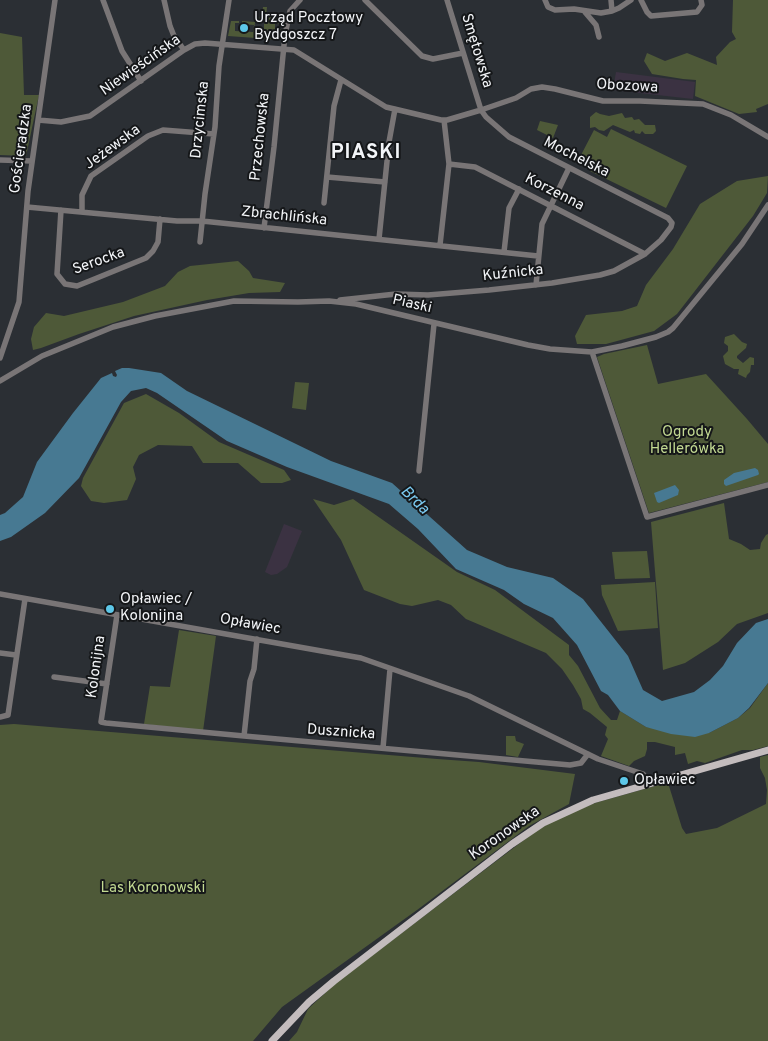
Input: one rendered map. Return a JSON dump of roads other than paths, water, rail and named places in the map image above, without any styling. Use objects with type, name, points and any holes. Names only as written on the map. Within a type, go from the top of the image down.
[{"type":"main road","name":"Koronowska","points":[[272,1041],[297,1014],[334,981],[533,830],[560,814],[586,802],[768,750]]},
{"type":"street","name":"Gościeradzka","points":[[0,358],[19,302],[24,219],[56,0]]},
{"type":"street","points":[[103,0],[122,51],[141,82]]},
{"type":"street","points":[[164,0],[170,26],[184,50]]},
{"type":"street","name":"Drzycimska","points":[[200,242],[214,134],[219,66],[229,0]]},
{"type":"street","name":"Przechowska","points":[[264,228],[283,49],[290,11],[300,0]]},
{"type":"street","points":[[365,0],[422,56],[433,59],[463,53]]},
{"type":"street","name":"Smętowska","points":[[447,0],[481,110]]},
{"type":"street","points":[[545,0],[548,6],[555,10],[600,13],[612,11],[631,0]]},
{"type":"street","points":[[610,0],[612,11]]},
{"type":"street","points":[[641,0],[651,16],[697,12],[702,5],[702,0]]},
{"type":"street","points":[[584,11],[596,25],[599,37]]},
{"type":"street","name":"Niewieścińska","points":[[38,120],[61,122],[90,116],[184,50],[195,44],[205,43],[294,50],[386,107],[444,120],[481,110]]},
{"type":"street","points":[[324,203],[334,106],[341,80]]},
{"type":"street","name":"Obozowa","points":[[481,110],[516,98],[531,89],[542,87],[603,101],[703,104],[732,115],[768,137]]},
{"type":"street","points":[[379,239],[395,109]]},
{"type":"street","name":"Mochelska","points":[[481,110],[508,137],[668,218]]},
{"type":"street","points":[[440,245],[449,164],[444,120]]},
{"type":"street","name":"Jeżewska","points":[[82,212],[82,195],[91,176],[148,136],[163,130],[214,134]]},
{"type":"street","points":[[0,160],[32,160]]},
{"type":"street","name":"Korzenna","points":[[449,164],[475,167],[645,254]]},
{"type":"street","points":[[536,285],[542,224],[569,168]]},
{"type":"street","points":[[327,177],[385,182]]},
{"type":"street","points":[[504,252],[508,208],[519,189]]},
{"type":"street","name":"Piaski","points":[[0,381],[42,356],[113,328],[155,316],[234,301],[298,302],[329,300],[356,304],[528,346],[566,351],[592,352],[641,342],[670,331],[732,257],[768,206]]},
{"type":"street","name":"Zbrachlińska","points":[[27,207],[160,220],[202,221],[538,256]]},
{"type":"street","name":"Serocka","points":[[61,210],[57,274],[65,284],[77,286],[146,258],[158,242],[160,220]]},
{"type":"street","name":"Kuźnicka","points":[[329,300],[396,294],[428,295],[536,285],[605,274],[645,254],[661,240],[671,228],[672,223],[668,218]]},
{"type":"street","points":[[419,471],[434,324]]},
{"type":"street","points":[[592,352],[647,517],[768,485]]},
{"type":"street","name":"Opławiec","points":[[0,594],[360,658],[470,696],[588,754],[643,774],[650,783]]},
{"type":"street","points":[[0,717],[8,715],[25,598]]},
{"type":"street","name":"Kolonijna","points":[[101,722],[117,615]]},
{"type":"street","points":[[244,736],[257,639]]},
{"type":"street","points":[[0,653],[16,655]]},
{"type":"street","points":[[383,748],[390,669]]},
{"type":"street","points":[[54,677],[107,684]]},
{"type":"street","name":"Dusznicka","points":[[101,722],[142,728],[570,766],[581,763],[588,754]]},
{"type":"water","points":[[122,368],[161,373],[187,391],[331,461],[392,483],[467,550],[507,567],[553,578],[583,599],[628,656],[643,690],[662,701],[694,692],[710,680],[723,666],[737,643],[756,623],[768,619],[768,683],[749,708],[738,718],[709,733],[695,737],[671,734],[646,727],[620,711],[608,695],[601,691],[577,645],[553,618],[524,604],[504,590],[456,569],[418,529],[389,504],[287,467],[227,441],[157,393],[146,388],[131,391],[121,402],[79,478],[45,513],[11,537],[0,541],[0,515],[5,513],[23,497],[37,462],[101,378],[112,373],[116,377],[115,371]]},
{"type":"water","points":[[755,468],[758,470],[758,475],[726,486],[724,484],[724,480],[734,473]]},
{"type":"water","points":[[675,485],[679,490],[678,495],[659,503],[657,502],[654,493]]},
{"type":"place","name":"Urząd Pocztowy Bydgoszcz 7","points":[[244,28]]},
{"type":"place","name":"Opławiec / Kolonijna","points":[[110,609]]},
{"type":"place","name":"Opławiec","points":[[624,781]]},
{"type":"district","name":"PIASKI","points":[[366,154]]},
{"type":"park label","name":"Ogrody Hellerówka","points":[[687,442]]},
{"type":"park label","name":"Las Koronowski","points":[[153,889]]},
{"type":"water label","name":"Brda","points":[[414,501]]}]
